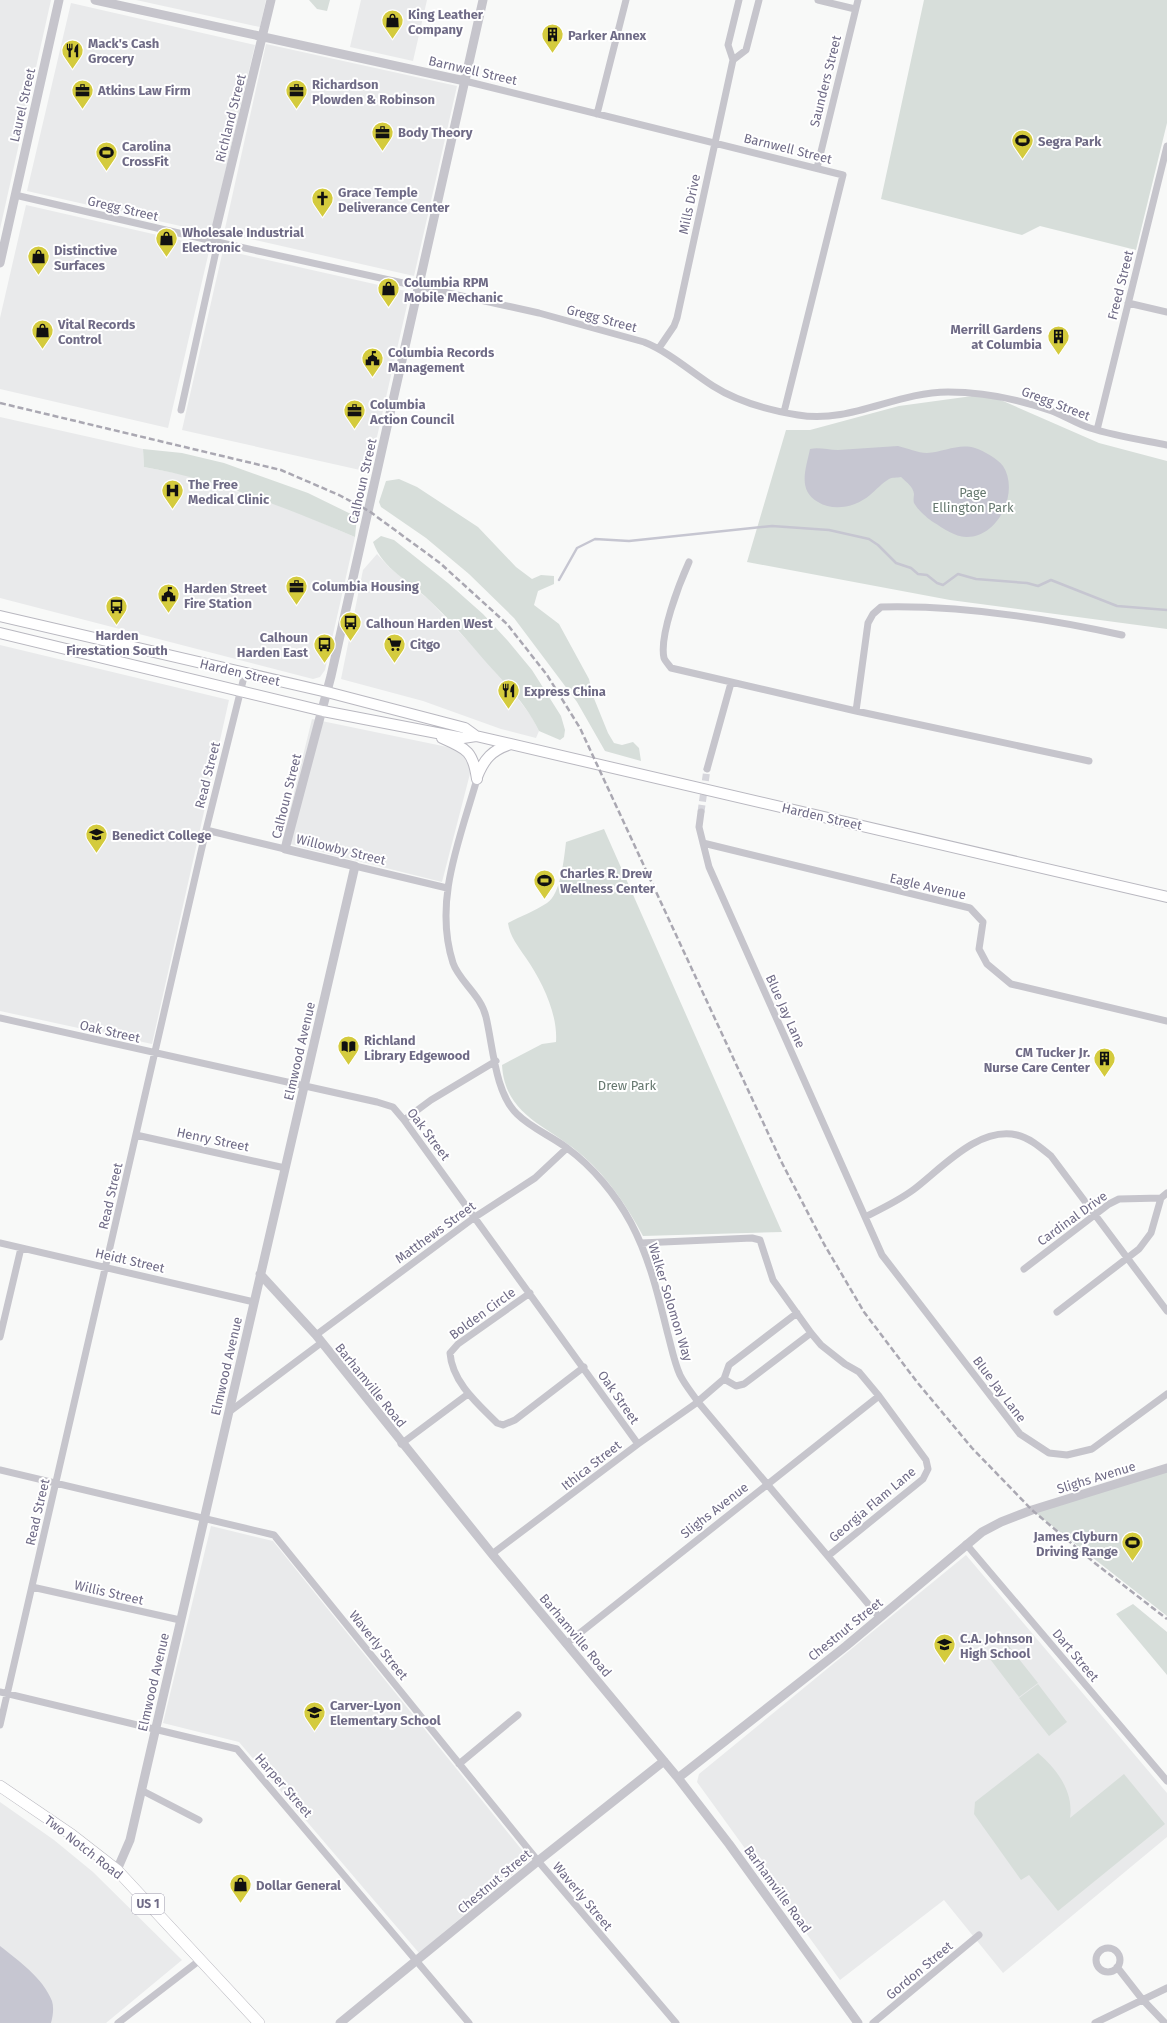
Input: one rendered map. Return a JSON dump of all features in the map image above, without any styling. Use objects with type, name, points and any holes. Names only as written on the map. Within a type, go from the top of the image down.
[{"type":"main road","name":"Harden Street","points":[[0,616],[327,692],[465,728],[476,736]]},
{"type":"main road","name":"Harden Street","points":[[0,633],[323,711],[463,738],[476,736],[1167,897]]},
{"type":"main road","points":[[421,730],[466,750],[474,760],[476,779]]},
{"type":"main road","points":[[476,779],[485,761],[491,754],[502,747],[512,744]]},
{"type":"main road","name":"Two Notch Road","points":[[0,1786],[72,1835],[117,1870],[259,2023]]},
{"type":"street","name":"Laurel Street","points":[[0,263],[59,0]]},
{"type":"street","name":"Barnwell Street","points":[[95,0],[465,81],[843,175],[784,412]]},
{"type":"street","name":"Richland Street","points":[[181,410],[215,242],[271,0]]},
{"type":"street","name":"Calhoun Street","points":[[285,849],[306,765],[323,711],[483,0]]},
{"type":"street","points":[[597,114],[626,0]]},
{"type":"street","name":"Mills Drive","points":[[658,348],[674,326],[677,318],[733,60],[728,45],[739,0]]},
{"type":"street","points":[[733,60],[746,50],[759,0]]},
{"type":"street","points":[[818,0],[856,9]]},
{"type":"street","name":"Saunders Street","points":[[817,168],[858,0]]},
{"type":"street","name":"Freed Street","points":[[1097,430],[1167,149]]},
{"type":"street","name":"Gregg Street","points":[[15,195],[215,242],[419,285],[539,313],[644,342],[658,348],[725,393],[742,401],[798,416],[830,417],[846,415],[904,398],[928,393],[974,393],[1008,398],[1035,405],[1097,430],[1167,445]]},
{"type":"street","points":[[1128,303],[1167,312]]},
{"type":"street","points":[[689,562],[681,580],[663,640],[664,659],[671,668],[856,711],[1089,761]]},
{"type":"street","points":[[856,711],[868,623],[873,614],[881,607],[949,609],[1074,624],[1122,635]]},
{"type":"street","name":"Read Street","points":[[0,1725],[154,1053],[206,830],[245,673]]},
{"type":"street","points":[[707,770],[731,683]]},
{"type":"street","name":"Walker Solomon Way","points":[[476,779],[447,888],[445,920],[448,946],[454,966],[475,993],[485,1014],[496,1061],[498,1081],[516,1114],[567,1148],[589,1167],[612,1194],[631,1223],[646,1255],[680,1375],[698,1402],[880,1618]]},
{"type":"street","name":"Blue Jay Lane","points":[[701,812],[699,827],[709,867],[882,1255],[1020,1434],[1036,1446],[1049,1453],[1067,1455],[1092,1449],[1167,1394]]},
{"type":"street","name":"Willowby Street","points":[[206,830],[447,888]]},
{"type":"street","name":"Eagle Avenue","points":[[703,843],[970,908],[983,922],[979,949],[987,964],[1011,984],[1167,1021]]},
{"type":"street","name":"Elmwood Avenue","points":[[117,1870],[130,1840],[355,866]]},
{"type":"street","name":"Oak Street","points":[[0,1018],[392,1107],[404,1120],[530,1292],[638,1444]]},
{"type":"street","points":[[404,1120],[431,1100],[496,1061]]},
{"type":"street","points":[[865,1216],[892,1204],[912,1190],[955,1154],[984,1138],[998,1134],[1018,1135],[1035,1142],[1051,1156],[1096,1214],[1167,1311]]},
{"type":"street","name":"Henry Street","points":[[136,1135],[285,1168]]},
{"type":"street","name":"Matthews Street","points":[[316,1335],[475,1217],[535,1178],[567,1148]]},
{"type":"street","name":"Cardinal Drive","points":[[1024,1268],[1096,1214],[1119,1199],[1164,1195],[1147,1241],[1128,1258],[1057,1312]]},
{"type":"street","name":"Georgia Flam Lane","points":[[641,1243],[752,1238],[760,1240],[772,1280],[811,1333],[821,1345],[845,1364],[859,1372],[879,1396],[926,1460],[928,1469],[923,1479],[828,1556]]},
{"type":"street","name":"Heidt Street","points":[[0,1243],[254,1302]]},
{"type":"street","points":[[0,1337],[21,1248]]},
{"type":"street","name":"Barhamville Road","points":[[260,1274],[316,1335],[401,1444],[678,1778],[743,1862],[858,2023]]},
{"type":"street","name":"Bolden Circle","points":[[530,1292],[458,1344],[450,1352],[451,1364],[468,1394],[497,1423],[503,1425],[515,1420],[584,1367]]},
{"type":"street","name":"Ithica Street","points":[[492,1554],[638,1444],[698,1402],[724,1379],[729,1365],[797,1313]]},
{"type":"street","points":[[724,1379],[736,1386],[744,1384],[811,1333]]},
{"type":"street","points":[[229,1412],[321,1343]]},
{"type":"street","points":[[401,1444],[468,1394]]},
{"type":"street","name":"Slighs Avenue","points":[[566,1644],[879,1396]]},
{"type":"street","name":"Slighs Avenue","points":[[1032,1510],[1167,1468]]},
{"type":"street","name":"Waverly Street","points":[[0,1470],[274,1535],[538,1861],[676,2023]]},
{"type":"street","name":"Chestnut Street","points":[[678,1778],[880,1618],[966,1544],[991,1526],[1032,1510]]},
{"type":"street","name":"Dart Street","points":[[966,1544],[1167,1781]]},
{"type":"street","name":"Willis Street","points":[[32,1587],[180,1620]]},
{"type":"street","name":"Harper Street","points":[[0,1692],[237,1749],[469,2023]]},
{"type":"street","points":[[459,1764],[518,1715]]},
{"type":"street","name":"Chestnut Street","points":[[340,2023],[418,1961],[538,1861],[664,1761]]},
{"type":"street","points":[[141,1790],[199,1820]]},
{"type":"street","name":"Gordon Street","points":[[873,2023],[979,1934]]},
{"type":"street","points":[[118,2023],[200,1960]]},
{"type":"street","points":[[1117,1967],[1142,1999],[1165,2023]]},
{"type":"street","points":[[1094,2023],[1167,1988]]},
{"type":"shaded area","points":[[0,0],[51,0],[0,229]]},
{"type":"shaded area","points":[[136,0],[266,0],[260,27]]},
{"type":"shaded area","points":[[361,0],[427,0],[413,61],[350,47]]},
{"type":"shaded area","points":[[71,3],[255,45],[211,233],[27,191]]},
{"type":"shaded area","points":[[266,44],[457,86],[414,276],[224,233]]},
{"type":"shaded area","points":[[26,205],[210,247],[168,428],[0,389],[0,318]]},
{"type":"shaded area","points":[[223,250],[410,292],[369,472],[182,430]]},
{"type":"shaded area","points":[[0,417],[143,449],[144,467],[186,475],[287,508],[355,537],[325,670],[320,677],[313,679],[0,598]]},
{"type":"shaded area","points":[[898,446],[924,453],[957,447],[969,447],[982,451],[998,461],[1003,466],[1008,477],[1009,488],[1003,512],[988,530],[977,535],[962,537],[953,534],[925,516],[914,503],[914,494],[909,484],[901,477],[889,479],[858,503],[845,507],[831,507],[824,505],[811,497],[807,491],[805,485],[805,471],[810,449],[817,448],[838,450]]},
{"type":"shaded area","points":[[377,554],[389,567],[428,599],[499,674],[532,717],[539,731],[536,738],[501,729],[423,701],[341,679],[363,570]]},
{"type":"shaded area","name":"Benedict College","points":[[0,645],[229,700],[152,1044],[0,1011]]},
{"type":"shaded area","points":[[312,719],[462,750],[472,766],[442,882],[282,842]]},
{"type":"shaded area","name":"Carver-Lyon Elementary School","points":[[211,1526],[273,1541],[530,1860],[419,1953],[239,1742],[163,1723]]},
{"type":"shaded area","name":"C.A. Johnson High School","points":[[966,1555],[1167,1793],[1167,1837],[1003,1973],[944,1900],[840,1980],[697,1782],[699,1774]]},
{"type":"shaded area","points":[[0,1802],[54,1840],[93,1872],[182,1960],[106,2023],[0,2023]]},
{"type":"shaded area","points":[[0,1946],[30,1970],[43,1985],[52,2001],[53,2015],[51,2023],[0,2023]]},
{"type":"green space","points":[[309,0],[330,0],[327,11],[317,9]]},
{"type":"green space","name":"Segra Park","points":[[924,0],[1167,0],[1167,123],[1136,250],[1040,226],[1022,235],[881,199]]},
{"type":"green space","name":"Page Ellington Park","points":[[987,394],[1099,443],[1167,461],[1167,629],[950,600],[747,562],[786,430],[810,430],[899,406]]},
{"type":"green space","points":[[143,449],[182,453],[224,463],[308,493],[357,517],[355,537],[225,487],[198,479],[144,467]]},
{"type":"green space","points":[[399,479],[417,487],[478,527],[516,567],[532,579],[541,575],[554,576],[554,584],[538,591],[534,605],[559,624],[589,679],[593,696],[608,733],[614,743],[622,745],[633,742],[639,748],[641,761],[605,751],[577,702],[514,618],[469,574],[426,538],[381,507],[379,502],[386,481]]},
{"type":"green space","points":[[381,536],[394,540],[448,583],[483,614],[508,641],[532,670],[561,716],[565,730],[564,737],[560,740],[539,731],[534,721],[515,694],[458,630],[429,600],[397,574],[383,560],[377,552],[373,542]]},
{"type":"green space","name":"Drew Park","points":[[604,829],[782,1232],[643,1236],[624,1203],[601,1174],[583,1156],[531,1119],[520,1109],[511,1097],[505,1083],[502,1065],[542,1044],[556,1042],[556,1031],[552,1009],[548,998],[538,977],[512,937],[508,923],[542,906],[552,898],[559,884],[566,842]]},
{"type":"green space","name":"James Clyburn Driving Range","points":[[1167,1468],[1167,1616],[1032,1510]]},
{"type":"green space","points":[[1133,1604],[1167,1632],[1167,1675],[1116,1614]]},
{"type":"green space","points":[[1008,1645],[1038,1683],[1019,1697],[990,1659]]},
{"type":"green space","points":[[1038,1684],[1067,1722],[1049,1736],[1019,1698]]},
{"type":"green space","points":[[1038,1753],[1052,1766],[1067,1790],[1071,1808],[1070,1818],[1124,1774],[1165,1824],[1058,1911],[1029,1875],[1021,1880],[974,1814],[975,1802]]},
{"type":"waterway","points":[[559,580],[577,548],[595,539],[629,541],[772,526],[829,530],[869,539],[878,545],[896,563],[911,568],[918,574],[927,575],[937,583],[943,585],[958,574],[976,579],[1027,583],[1038,586],[1051,580],[1117,606],[1167,610]]},
{"type":"tunnel","points":[[701,812],[707,769]]},
{"type":"railway","points":[[0,403],[281,470],[339,495],[369,511],[440,563],[507,624],[547,675],[580,728],[781,1161],[824,1244],[864,1312],[917,1382],[972,1448],[1032,1510],[1096,1564],[1167,1619]]},
{"type":"place","name":"King Leather Company","points":[[393,40]]},
{"type":"place","name":"Parker Annex","points":[[552,54]]},
{"type":"place","name":"Mack's Cash Grocery","points":[[73,70]]},
{"type":"place","name":"Atkins Law Firm","points":[[83,110]]},
{"type":"place","name":"Richardson Plowden & Robinson","points":[[297,110]]},
{"type":"place","name":"Body Theory","points":[[382,152]]},
{"type":"place","name":"Segra Park","points":[[1023,160]]},
{"type":"place","name":"Carolina CrossFit","points":[[106,172]]},
{"type":"place","name":"Grace Temple Deliverance Center","points":[[323,218]]},
{"type":"place","name":"Wholesale Industrial Electronic","points":[[167,258]]},
{"type":"place","name":"Distinctive Surfaces","points":[[39,276]]},
{"type":"place","name":"Columbia RPM Mobile Mechanic","points":[[389,308]]},
{"type":"place","name":"Vital Records Control","points":[[42,350]]},
{"type":"place","name":"Merrill Gardens at Columbia","points":[[1058,356]]},
{"type":"place","name":"Columbia Records Management","points":[[372,378]]},
{"type":"place","name":"Columbia Action Council","points":[[355,430]]},
{"type":"place","name":"The Free Medical Clinic","points":[[172,510]]},
{"type":"place","name":"Columbia Housing","points":[[296,606]]},
{"type":"place","name":"Harden Street Fire Station","points":[[169,614]]},
{"type":"place","name":"Harden Firestation South","points":[[117,626]]},
{"type":"place","name":"Calhoun Harden West","points":[[351,642]]},
{"type":"place","name":"Calhoun Harden East","points":[[324,664]]},
{"type":"place","name":"Citgo","points":[[394,664]]},
{"type":"place","name":"Express China","points":[[509,710]]},
{"type":"place","name":"Benedict College","points":[[97,854]]},
{"type":"place","name":"Charles R. Drew Wellness Center","points":[[544,900]]},
{"type":"place","name":"Richland Library Edgewood","points":[[348,1066]]},
{"type":"place","name":"CM Tucker Jr. Nurse Care Center","points":[[1105,1078]]},
{"type":"place","name":"James Clyburn Driving Range","points":[[1133,1562]]},
{"type":"place","name":"C.A. Johnson High School","points":[[945,1664]]},
{"type":"place","name":"Carver-Lyon Elementary School","points":[[314,1732]]},
{"type":"place","name":"Dollar General","points":[[240,1904]]}]
